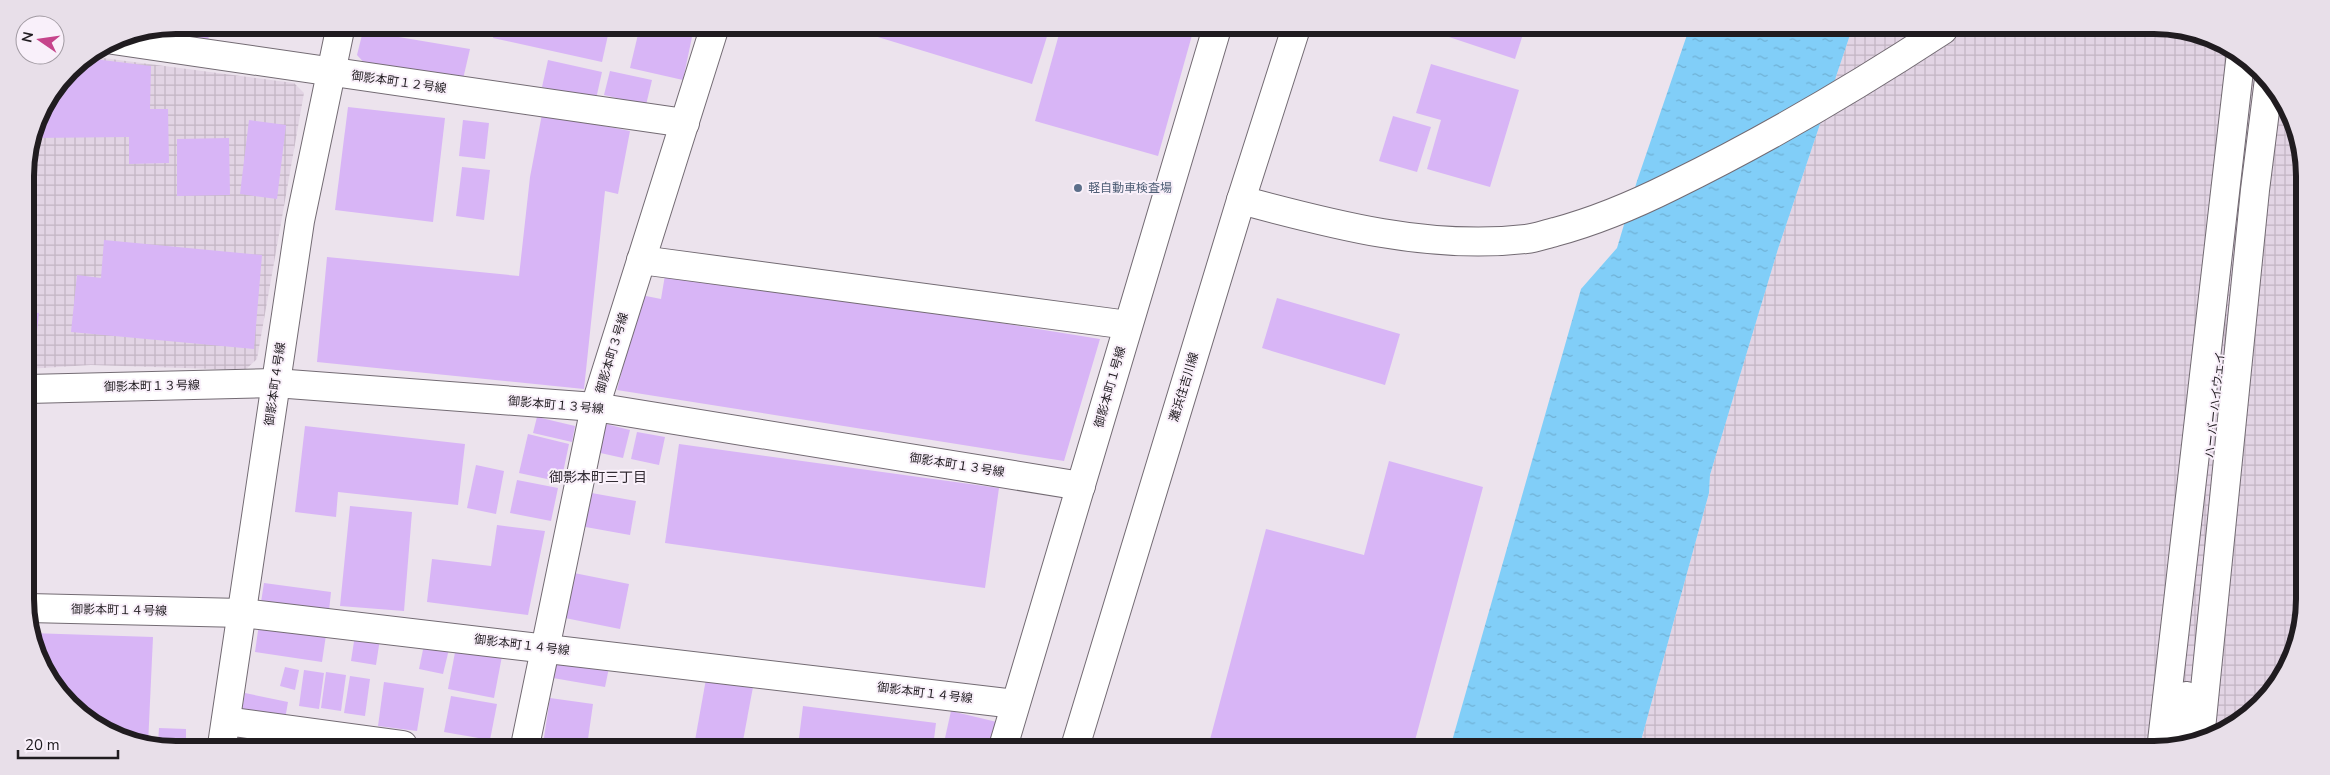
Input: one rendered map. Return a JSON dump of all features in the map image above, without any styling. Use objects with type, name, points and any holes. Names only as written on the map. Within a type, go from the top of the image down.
[{"type":"street","name":"御影本町４号線","points":[[224,733],[300,221],[339,34]]},
{"type":"street","name":"御影本町３号線","points":[[526,741],[595,407],[713,34]]},
{"type":"street","name":"御影本町１号線","points":[[1005,741],[1215,34]]},
{"type":"street","name":"灘浜住吉川線","points":[[1077,741],[1241,200],[1294,34]]},
{"type":"street","points":[[1241,200],[1355,228],[1408,238],[1443,242],[1528,239],[1585,224],[1638,203],[1713,166],[1887,66],[1937,34]]},
{"type":"street","name":"御影本町１２号線","points":[[129,42],[685,123]]},
{"type":"street","points":[[2162,741],[2240,63]]},
{"type":"street","name":"ハーバーハイウェイ","points":[[2182,739],[2236,190],[2252,73]]},
{"type":"street","name":"ハーバーハイウェイ","points":[[2201,734],[2255,190],[2268,91]]},
{"type":"street","points":[[641,260],[1128,325]]},
{"type":"street","name":"御影本町１３号線","points":[[34,389],[275,383],[595,407],[1081,486]]},
{"type":"street","name":"御影本町１４号線","points":[[34,608],[242,613],[1016,704]]},
{"type":"street","points":[[224,733],[334,741]]},
{"type":"shaded area","points":[[1850,34],[2173,35],[2217,48],[2248,69],[2261,82],[2282,113],[2294,148],[2296,175],[2295,618],[2289,645],[2282,662],[2255,700],[2241,712],[2217,727],[2182,739],[2164,741],[1641,741],[1709,493],[1710,475],[1778,249]]},
{"type":"shaded area","points":[[98,57],[294,83],[304,93],[257,359],[245,370],[91,365],[34,369],[34,166],[39,139],[45,121],[58,97],[75,75]]},
{"type":"water","points":[[1687,34],[1850,34],[1778,249],[1710,475],[1709,493],[1641,741],[1452,741],[1581,289],[1617,248],[1637,181]]},
{"type":"building","points":[[209,34],[208,42],[160,35]]},
{"type":"building","points":[[362,34],[381,34],[470,49],[463,79],[368,67],[357,55]]},
{"type":"building","points":[[494,34],[608,34],[602,62],[493,38]]},
{"type":"building","points":[[638,34],[678,34],[692,37],[683,80],[630,68]]},
{"type":"building","points":[[868,34],[1048,34],[1032,84]]},
{"type":"building","points":[[1059,34],[1192,34],[1158,156],[1035,121]]},
{"type":"building","points":[[1440,34],[1523,34],[1515,59]]},
{"type":"building","points":[[95,59],[151,66],[150,109],[168,109],[169,163],[129,164],[129,137],[39,138],[53,104],[75,75]]},
{"type":"building","points":[[548,60],[602,72],[596,99],[542,87]]},
{"type":"building","points":[[1431,64],[1519,90],[1490,187],[1427,169],[1441,120],[1416,113]]},
{"type":"building","points":[[610,71],[652,80],[646,105],[604,95]]},
{"type":"building","points":[[348,107],[445,118],[433,222],[335,210]]},
{"type":"building","points":[[542,114],[630,131],[618,194],[605,191],[584,389],[317,362],[327,257],[519,276],[530,177]]},
{"type":"building","points":[[1393,116],[1431,127],[1417,172],[1379,161]]},
{"type":"building","points":[[249,120],[286,125],[277,199],[240,194]]},
{"type":"building","points":[[463,120],[489,123],[485,159],[459,156]]},
{"type":"building","points":[[229,138],[230,195],[177,196],[177,139]]},
{"type":"building","points":[[462,167],[490,170],[484,220],[456,216]]},
{"type":"building","points":[[104,240],[262,255],[254,349],[71,332],[77,275],[101,278]]},
{"type":"building","points":[[666,269],[1100,339],[1064,461],[617,390],[641,295],[661,299]]},
{"type":"building","points":[[1277,298],[1400,334],[1385,385],[1262,348]]},
{"type":"building","points":[[34,313],[39,313],[34,359]]},
{"type":"building","points":[[537,417],[575,426],[572,442],[533,433]]},
{"type":"building","points":[[602,423],[630,430],[623,458],[596,452]]},
{"type":"building","points":[[305,426],[465,444],[458,505],[338,492],[336,517],[295,512]]},
{"type":"building","points":[[637,432],[665,437],[659,465],[631,459]]},
{"type":"building","points":[[528,434],[569,444],[561,482],[519,473]]},
{"type":"building","points":[[679,444],[999,488],[985,588],[665,543]]},
{"type":"building","points":[[1389,461],[1483,487],[1415,741],[1210,741],[1266,529],[1364,555]]},
{"type":"building","points":[[476,465],[504,471],[496,514],[467,508]]},
{"type":"building","points":[[517,480],[558,488],[551,521],[510,513]]},
{"type":"building","points":[[586,492],[636,501],[630,535],[580,526]]},
{"type":"building","points":[[350,506],[412,512],[404,611],[340,606]]},
{"type":"building","points":[[497,525],[545,531],[528,615],[427,602],[432,559],[491,566]]},
{"type":"building","points":[[574,573],[629,584],[620,629],[565,618]]},
{"type":"building","points":[[264,583],[331,592],[329,611],[261,602]]},
{"type":"building","points":[[259,624],[326,635],[322,662],[255,652]]},
{"type":"building","points":[[38,633],[153,637],[148,738],[121,730],[104,722],[75,700],[63,686],[48,662]]},
{"type":"building","points":[[355,635],[380,639],[376,665],[351,661]]},
{"type":"building","points":[[425,640],[450,645],[443,674],[419,669]]},
{"type":"building","points":[[457,642],[503,651],[494,698],[448,689]]},
{"type":"building","points":[[556,654],[610,663],[605,687],[553,678]]},
{"type":"building","points":[[285,667],[299,670],[295,690],[280,686]]},
{"type":"building","points":[[304,670],[324,673],[319,709],[299,706]]},
{"type":"building","points":[[326,672],[346,675],[341,711],[321,708]]},
{"type":"building","points":[[350,676],[370,679],[365,716],[344,713]]},
{"type":"building","points":[[706,679],[753,687],[743,741],[695,741]]},
{"type":"building","points":[[384,682],[424,688],[417,731],[378,726]]},
{"type":"building","points":[[245,693],[288,702],[284,725],[241,716]]},
{"type":"building","points":[[451,696],[497,704],[490,740],[444,732]]},
{"type":"building","points":[[550,698],[593,704],[588,741],[543,741]]},
{"type":"building","points":[[803,706],[936,723],[934,741],[799,741]]},
{"type":"building","points":[[951,711],[1001,723],[996,741],[944,741]]},
{"type":"building","points":[[159,728],[186,729],[186,741],[158,740]]},
{"type":"place","name":"軽自動車検査場","points":[[1078,188]]},
{"type":"district","name":"御影本町三丁目","points":[[598,477]]}]
